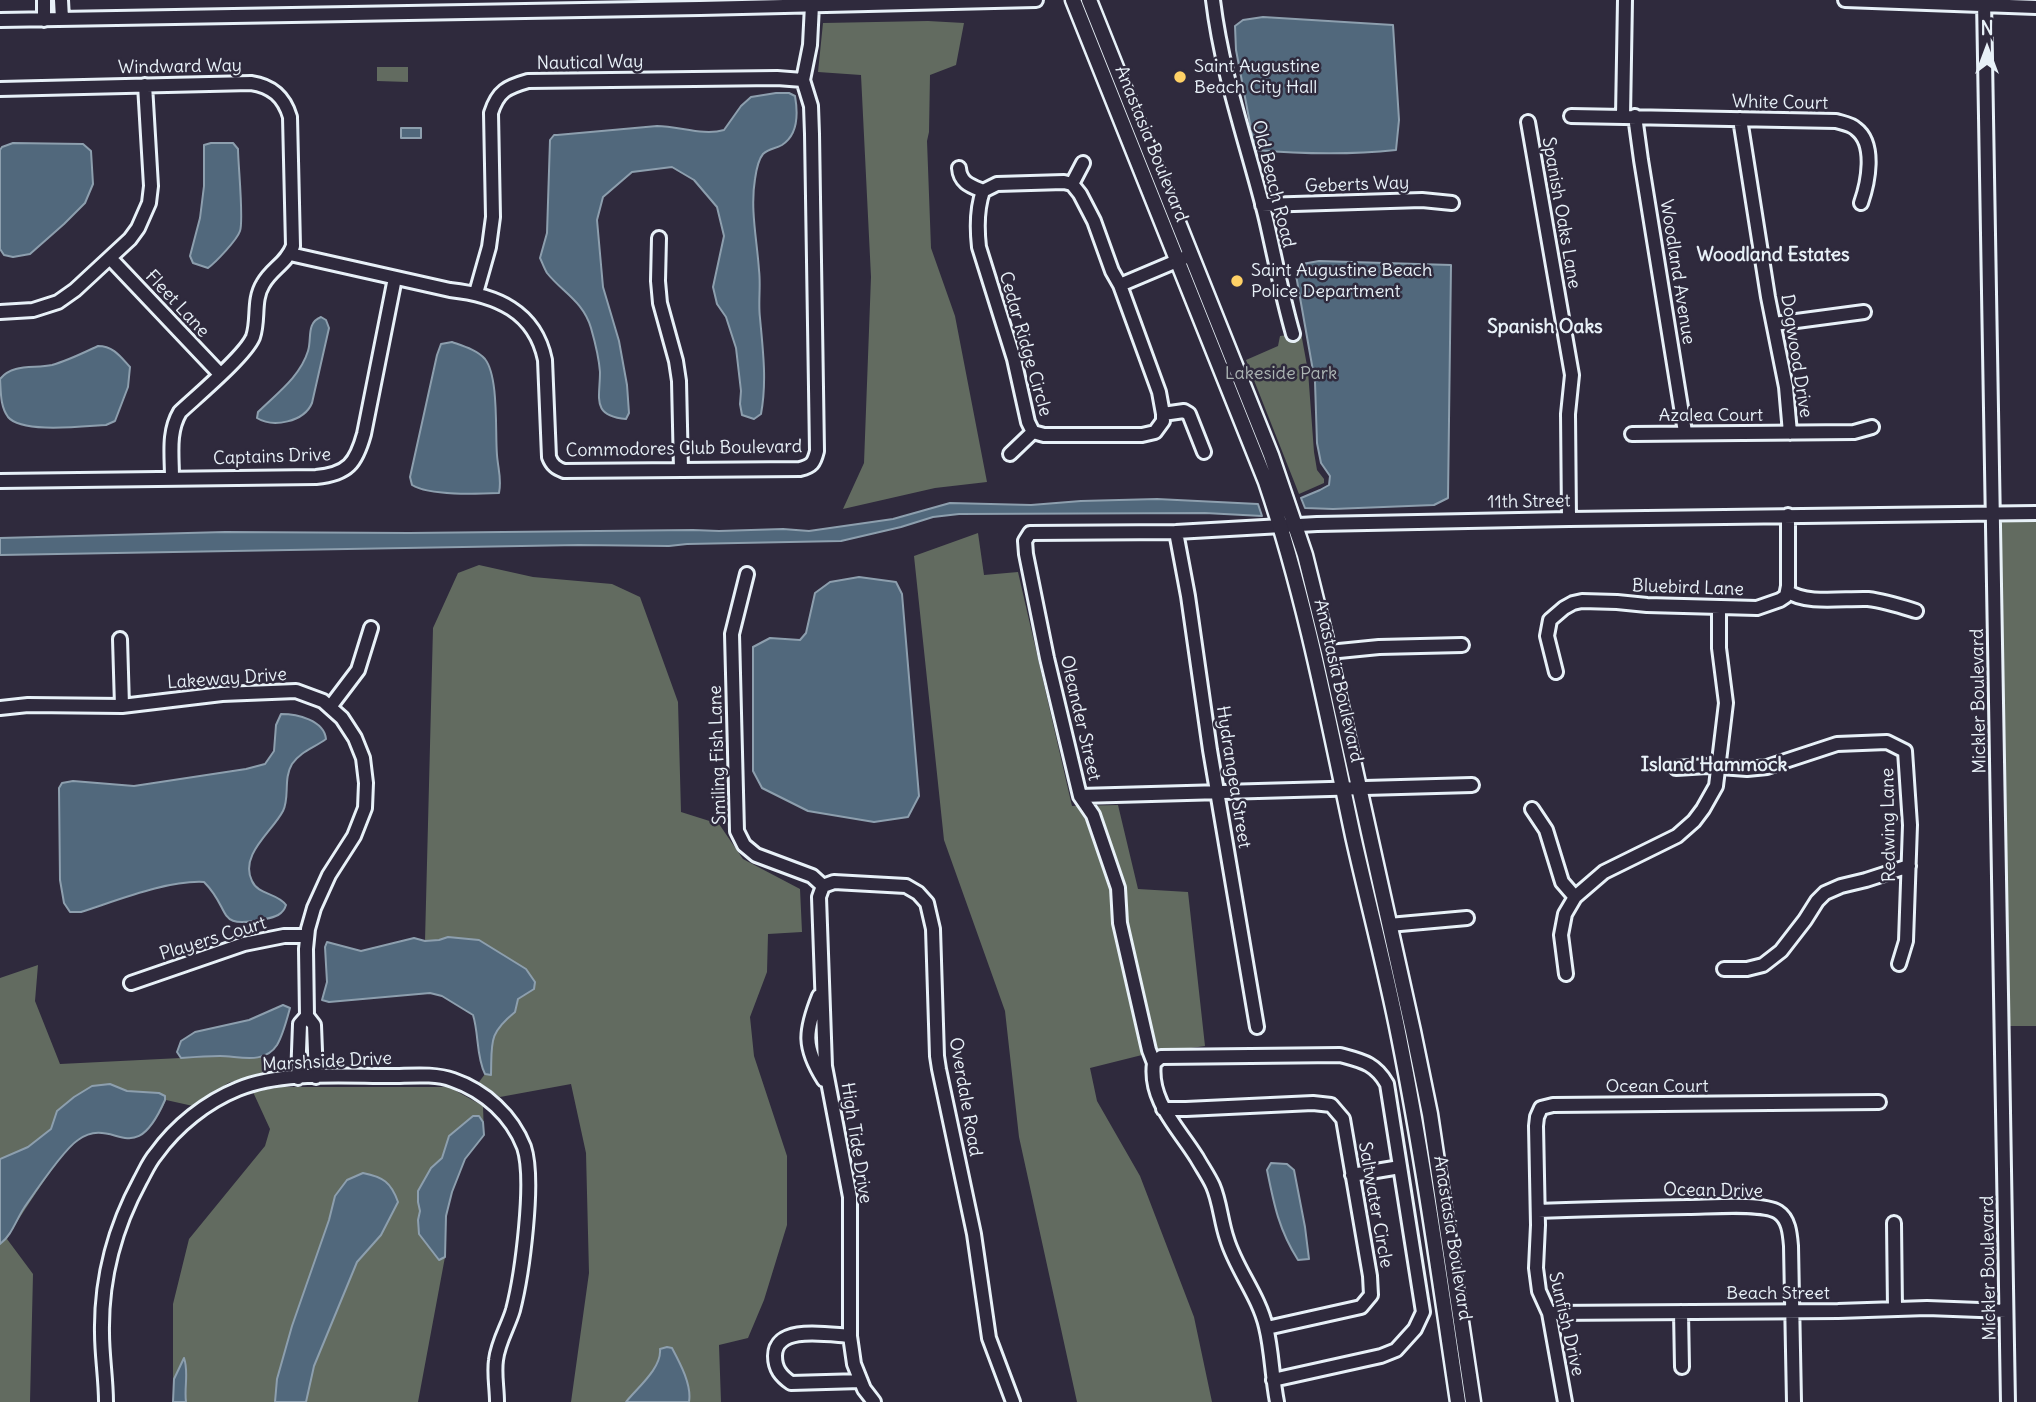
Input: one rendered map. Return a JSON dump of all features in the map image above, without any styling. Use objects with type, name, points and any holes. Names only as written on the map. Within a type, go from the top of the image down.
[{"type":"main road","name":"Anastasia Boulevard","points":[[1073,0],[1270,455],[1288,526],[1311,643],[1399,1035],[1458,1402]]},
{"type":"main road","name":"Anastasia Boulevard","points":[[1089,0],[1184,258]]},
{"type":"main road","name":"Anastasia Boulevard","points":[[1288,526],[1305,555],[1329,652],[1430,1114],[1473,1402]]},
{"type":"street","points":[[44,0],[44,20]]},
{"type":"street","points":[[61,0],[62,19]]},
{"type":"street","points":[[0,20],[1036,0]]},
{"type":"street","name":"Old Beach Road","points":[[1213,0],[1223,59],[1293,334]]},
{"type":"street","name":"Woodland Avenue","points":[[1625,0],[1629,116],[1643,174],[1685,432]]},
{"type":"street","points":[[1844,0],[1984,2],[2036,7]]},
{"type":"street","name":"Mickler Boulevard","points":[[1984,2],[2008,1402]]},
{"type":"street","name":"Commodores Club Boulevard","points":[[290,254],[450,290],[476,293],[516,312],[536,332],[545,360],[549,457],[552,464],[564,471],[809,467],[814,463],[817,451],[817,419],[811,106],[803,80],[810,45],[812,5]]},
{"type":"street","name":"Nautical Way","points":[[476,293],[489,247],[493,217],[491,113],[501,93],[528,81],[803,80]]},
{"type":"street","name":"Windward Way","points":[[0,89],[251,83],[269,88],[282,99],[290,117],[294,236],[290,254]]},
{"type":"street","points":[[0,312],[33,310],[58,302],[110,258],[138,228],[149,203],[151,186],[145,85]]},
{"type":"street","name":"White Court","points":[[1571,116],[1836,121],[1854,127],[1868,147],[1868,178],[1861,203]]},
{"type":"street","name":"Dogwood Drive","points":[[1740,120],[1786,387],[1790,432]]},
{"type":"street","name":"Spanish Oaks Lane","points":[[1528,122],[1572,375],[1568,414],[1569,519]]},
{"type":"street","points":[[1072,184],[1083,163]]},
{"type":"street","points":[[959,168],[959,174],[964,181],[984,191],[997,184],[1072,184]]},
{"type":"street","points":[[1072,184],[1094,221],[1112,271],[1120,285],[1159,392],[1163,414],[1184,411],[1189,414],[1204,452]]},
{"type":"street","name":"Cedar Ridge Circle","points":[[984,191],[977,233],[979,247],[1032,432],[1044,435],[1142,435],[1155,432],[1163,421],[1163,414]]},
{"type":"street","name":"Geberts Way","points":[[1262,205],[1422,200],[1452,204]]},
{"type":"street","points":[[659,239],[660,303],[680,381],[681,470]]},
{"type":"street","points":[[172,478],[172,438],[180,412],[248,346],[255,330],[257,302],[262,284],[290,254]]},
{"type":"street","name":"Fleet Lane","points":[[110,258],[220,374]]},
{"type":"street","points":[[1120,285],[1184,258]]},
{"type":"street","name":"Captains Drive","points":[[0,481],[316,477],[342,471],[355,459],[360,449],[395,278]]},
{"type":"street","points":[[1774,324],[1864,312]]},
{"type":"street","name":"Azalea Court","points":[[1632,434],[1854,432],[1872,427]]},
{"type":"street","points":[[1010,454],[1032,432]]},
{"type":"street","name":"11th Street","points":[[1027,539],[1030,533],[1176,532],[1288,526],[1788,515],[2036,513]]},
{"type":"street","points":[[1788,515],[1787,591],[1793,596],[1868,599],[1890,602],[1916,611]]},
{"type":"street","name":"Hydrangea Street","points":[[1176,532],[1256,1027]]},
{"type":"street","name":"Oleander Street","points":[[1027,539],[1026,554],[1080,796],[1093,815],[1118,888],[1119,923],[1154,1062]]},
{"type":"street","name":"Smiling Fish Lane","points":[[747,574],[732,634],[737,831],[744,845],[756,855],[812,876],[823,886]]},
{"type":"street","name":"Bluebird Lane","points":[[1556,672],[1547,636],[1550,620],[1573,603],[1602,601],[1628,605],[1757,608],[1780,600],[1786,596],[1787,591]]},
{"type":"street","points":[[1566,974],[1560,935],[1565,914],[1575,897],[1604,872],[1677,835],[1694,821],[1716,786],[1726,702],[1719,649],[1719,607]]},
{"type":"street","points":[[330,707],[358,670],[371,628]]},
{"type":"street","points":[[120,639],[122,706]]},
{"type":"street","points":[[1329,652],[1379,647],[1462,645]]},
{"type":"street","name":"Lakeway Drive","points":[[0,708],[28,705],[122,706],[222,694],[296,691],[313,696],[342,718],[355,738],[363,758],[365,808],[354,836],[329,875],[314,908],[307,936],[307,1016],[314,1025],[316,1077]]},
{"type":"street","name":"Redwing Lane","points":[[1676,768],[1767,767],[1837,744],[1887,742],[1905,751],[1910,825],[1909,866],[1906,941],[1899,964]]},
{"type":"street","points":[[1080,796],[1472,785]]},
{"type":"street","points":[[1532,809],[1546,830],[1562,882],[1575,897]]},
{"type":"street","points":[[1724,969],[1747,969],[1763,965],[1781,951],[1825,894],[1841,886],[1909,866]]},
{"type":"street","name":"Overdale Road","points":[[823,886],[834,882],[906,886],[918,893],[927,903],[933,929],[939,1069],[974,1234],[989,1338],[1013,1402]]},
{"type":"street","name":"High Tide Drive","points":[[823,886],[819,897],[825,1066],[850,1197],[850,1336],[854,1364],[864,1389],[874,1402]]},
{"type":"street","points":[[1389,925],[1467,918]]},
{"type":"street","name":"Players Court","points":[[131,983],[244,944],[284,936],[307,936]]},
{"type":"street","name":"Lakeway Drive","points":[[298,1078],[300,1024],[307,1016]]},
{"type":"street","name":"Saltwater Circle","points":[[1154,1062],[1161,1057],[1340,1055],[1365,1062],[1379,1071],[1387,1084],[1423,1312],[1415,1329],[1396,1350],[1381,1356],[1273,1380]]},
{"type":"street","points":[[1154,1062],[1152,1074],[1155,1091],[1163,1109],[1196,1156],[1213,1187],[1227,1241],[1267,1328],[1277,1402]]},
{"type":"street","name":"Marshside Drive","points":[[106,1402],[102,1319],[108,1264],[126,1210],[154,1156],[173,1134],[195,1114],[224,1095],[267,1080],[428,1076],[451,1079],[469,1087],[497,1106],[513,1124],[525,1150],[528,1174],[521,1272],[512,1312],[495,1361],[497,1402]]},
{"type":"street","name":"Ocean Court","points":[[1538,1212],[1536,1126],[1541,1108],[1553,1105],[1879,1102]]},
{"type":"street","name":"Saltwater Circle","points":[[1163,1109],[1313,1103],[1331,1105],[1343,1119],[1371,1295],[1361,1307],[1267,1328]]},
{"type":"street","points":[[1176,1127],[1184,1110]]},
{"type":"street","points":[[1352,1175],[1400,1167]]},
{"type":"street","name":"Ocean Drive","points":[[1538,1212],[1729,1206],[1771,1209],[1779,1213],[1786,1220],[1789,1231],[1794,1402]]},
{"type":"street","name":"Sunfish Drive","points":[[1538,1212],[1536,1268],[1539,1291],[1549,1313],[1565,1402]]},
{"type":"street","points":[[1894,1223],[1895,1309]]},
{"type":"street","name":"Beach Street","points":[[1549,1313],[1941,1308],[2007,1311]]},
{"type":"street","points":[[1681,1312],[1682,1367]]},
{"type":"street","points":[[850,1336],[797,1333],[782,1340],[775,1350],[775,1364],[782,1377],[792,1383],[861,1381]]},
{"type":"green space","points":[[823,23],[964,23],[956,65],[930,75],[927,141],[931,248],[955,316],[987,482],[935,488],[843,509],[864,463],[871,277],[861,75],[818,72]]},
{"type":"green space","points":[[377,67],[408,67],[408,82],[377,81]]},
{"type":"green space","name":"Lakeside Park","points":[[1301,333],[1308,371],[1314,452],[1317,470],[1324,483],[1299,494],[1246,360],[1278,346],[1280,336]]},
{"type":"green space","points":[[1998,518],[2036,518],[2036,1026],[2007,1026]]},
{"type":"green space","points":[[978,533],[984,575],[1018,572],[1072,806],[1118,805],[1138,889],[1188,892],[1205,1046],[1142,1055],[1090,1068],[1097,1101],[1140,1176],[1194,1317],[1212,1402],[1077,1402],[1019,1137],[1005,1011],[944,840],[914,556]]},
{"type":"green space","points":[[479,565],[533,577],[612,584],[640,597],[678,702],[681,812],[719,824],[743,859],[800,889],[802,932],[768,934],[767,972],[750,1017],[754,1056],[787,1156],[787,1225],[764,1300],[748,1338],[719,1345],[721,1402],[571,1402],[589,1273],[586,1153],[571,1084],[500,1097],[479,1082],[485,1074],[491,1075],[491,1044],[498,1026],[425,941],[433,628],[458,573]]},
{"type":"green space","points":[[38,965],[35,1001],[60,1064],[265,1056],[264,1072],[228,1083],[193,1106],[166,1100],[144,1133],[134,1138],[92,1133],[79,1139],[65,1152],[7,1239],[33,1274],[30,1402],[0,1402],[0,978]]},
{"type":"green space","points":[[281,1087],[449,1087],[483,1106],[484,1135],[465,1159],[446,1216],[445,1257],[418,1402],[173,1402],[173,1304],[189,1239],[265,1146],[270,1129],[253,1092]]},
{"type":"water","points":[[1263,17],[1393,25],[1399,120],[1396,150],[1325,153],[1255,150],[1236,50],[1235,26],[1243,20]]},
{"type":"water","points":[[776,93],[795,96],[796,116],[794,130],[787,141],[761,157],[754,190],[764,366],[761,414],[754,419],[742,415],[736,348],[726,317],[717,304],[713,287],[724,236],[717,207],[694,180],[672,167],[632,172],[603,197],[597,220],[603,287],[619,341],[629,413],[626,419],[607,414],[600,404],[599,361],[587,319],[578,304],[547,273],[540,258],[547,233],[550,140],[554,135],[657,126],[716,132],[724,130],[751,97]]},
{"type":"water","points":[[401,128],[421,128],[421,138],[401,138]]},
{"type":"water","points":[[13,143],[83,144],[91,151],[93,184],[85,203],[64,224],[30,254],[13,257],[4,255],[0,249],[0,150]]},
{"type":"water","points":[[233,143],[238,149],[241,225],[238,235],[226,251],[208,268],[193,263],[190,256],[200,218],[204,186],[204,145]]},
{"type":"water","points":[[1319,261],[1451,265],[1448,498],[1434,505],[1305,508],[1301,498],[1329,485],[1330,476],[1321,463],[1317,443],[1315,382],[1296,275],[1302,264]]},
{"type":"water","points":[[321,317],[326,320],[329,328],[312,403],[308,410],[295,419],[279,423],[257,418],[258,412],[299,369],[308,351],[311,327]]},
{"type":"water","points":[[452,342],[478,353],[489,367],[495,405],[499,493],[442,493],[412,485],[410,477],[437,355],[441,344]]},
{"type":"water","points":[[98,346],[112,350],[130,367],[128,387],[115,421],[106,425],[40,427],[26,426],[8,417],[1,394],[0,379],[5,374],[17,369],[58,363]]},
{"type":"water","points":[[1157,499],[1258,504],[1262,516],[1205,513],[959,514],[933,517],[841,541],[669,546],[579,545],[0,555],[0,538],[225,532],[809,531],[893,519],[950,503],[1031,505]]},
{"type":"water","points":[[859,577],[896,582],[902,594],[919,796],[908,817],[874,822],[808,811],[762,788],[753,771],[753,647],[770,638],[800,640],[806,633],[815,593],[830,582]]},
{"type":"water","points":[[281,714],[309,719],[320,727],[326,739],[292,764],[283,811],[258,844],[250,862],[249,871],[255,886],[286,905],[281,913],[249,922],[231,920],[204,882],[174,884],[81,912],[70,912],[64,903],[60,880],[59,788],[62,783],[73,781],[134,786],[265,764],[274,751],[276,725]]},
{"type":"water","points":[[448,937],[479,940],[526,969],[535,982],[534,989],[518,999],[515,1012],[500,1026],[493,1039],[491,1075],[485,1074],[482,1067],[473,1015],[442,996],[430,993],[329,1002],[322,1000],[327,982],[327,942],[361,951],[414,938],[425,941]]},
{"type":"water","points":[[283,1005],[290,1008],[283,1032],[277,1045],[265,1055],[251,1058],[181,1058],[177,1052],[181,1041],[195,1032],[249,1020]]},
{"type":"water","points":[[110,1084],[127,1091],[159,1093],[165,1096],[154,1122],[133,1138],[103,1133],[91,1134],[78,1140],[42,1182],[11,1232],[0,1244],[0,1159],[28,1147],[51,1129],[57,1111],[74,1097],[92,1086]]},
{"type":"water","points":[[473,1116],[479,1116],[483,1122],[484,1135],[465,1159],[452,1192],[446,1216],[445,1257],[439,1260],[419,1234],[418,1191],[431,1168],[442,1158],[449,1136]]},
{"type":"water","points":[[1271,1163],[1287,1164],[1294,1170],[1309,1259],[1298,1260],[1282,1228],[1267,1170]]},
{"type":"water","points":[[363,1173],[376,1176],[385,1182],[398,1202],[381,1235],[357,1262],[314,1366],[306,1402],[275,1402],[277,1379],[292,1326],[335,1196],[347,1180]]},
{"type":"water","points":[[672,1348],[685,1374],[689,1402],[626,1402],[653,1370],[660,1356],[660,1349]]},
{"type":"water","points":[[184,1358],[186,1402],[173,1402],[174,1379]]},
{"type":"place","name":"Saint Augustine Beach City Hall","points":[[1180,77]]},
{"type":"place","name":"Saint Augustine Beach Police Department","points":[[1237,281]]},
{"type":"district","name":"Woodland Estates","points":[[1773,256]]},
{"type":"district","name":"Spanish Oaks","points":[[1545,328]]},
{"type":"district","name":"Island Hammock","points":[[1714,766]]}]
